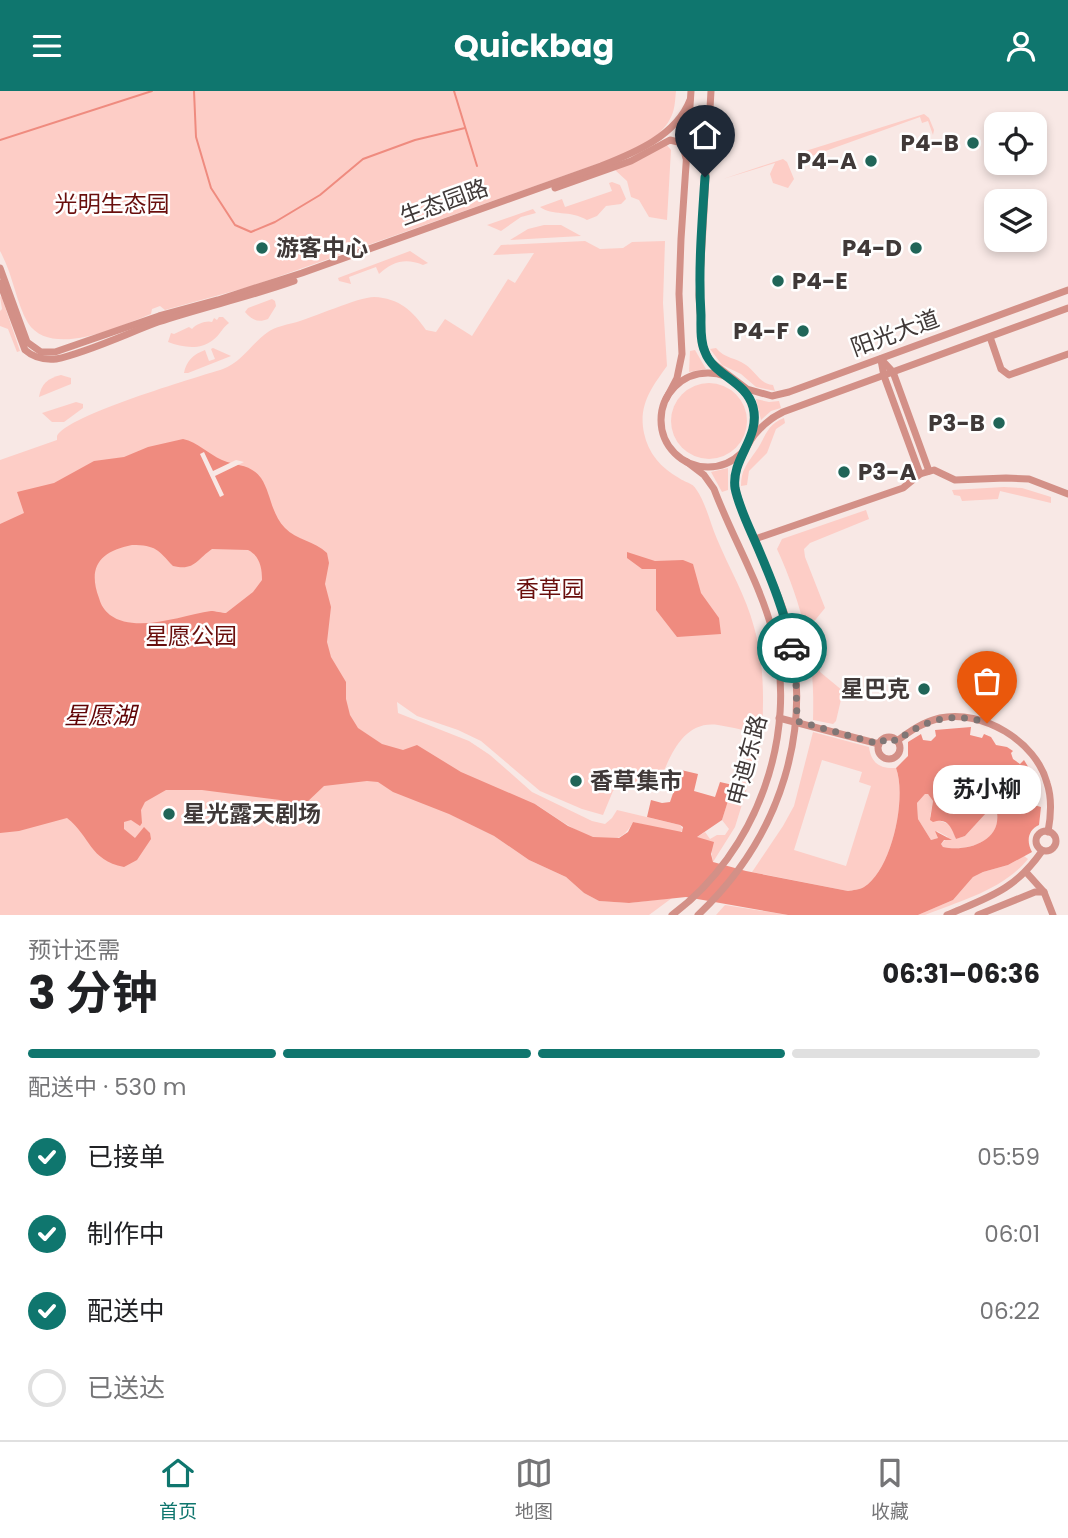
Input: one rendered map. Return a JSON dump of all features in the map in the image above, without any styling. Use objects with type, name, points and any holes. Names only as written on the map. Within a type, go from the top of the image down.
[{"type":"street","points":[[691,91],[680,266],[681,366],[661,413],[661,428],[666,442],[675,454],[687,463],[701,467],[717,467],[732,461],[744,451],[750,443],[755,419],[746,392],[710,361],[702,343],[699,295],[711,91]]},
{"type":"street","name":"生态园路","points":[[0,268],[31,347],[47,353],[66,349],[159,316],[302,273],[627,156],[657,139],[685,113],[690,100]]},
{"type":"street","name":"生态园路","points":[[0,283],[25,351],[40,358],[55,359],[161,321],[250,296],[584,179],[631,161],[665,141],[674,139],[682,143],[686,158]]},
{"type":"street","name":"阳光大道","points":[[735,382],[763,395],[781,394],[1068,290]]},
{"type":"street","name":"阳光大道","points":[[750,443],[769,419],[1068,308]]},
{"type":"street","points":[[990,337],[1001,369],[1009,375],[1068,354]]},
{"type":"street","points":[[881,359],[893,372],[929,471]]},
{"type":"street","points":[[881,359],[884,376],[920,474]]},
{"type":"street","points":[[666,399],[685,379],[697,375],[722,376],[735,382]]},
{"type":"street","name":"申迪东路","points":[[698,915],[728,884],[755,845],[780,794],[797,721],[796,680],[787,626],[774,584],[735,486],[736,468],[750,443]]},
{"type":"street","name":"申迪东路","points":[[675,913],[715,875],[742,838],[767,779],[779,718],[778,661],[765,608],[714,489],[704,475],[687,463]]},
{"type":"street","points":[[755,539],[903,488],[920,474],[929,471],[940,471],[956,480],[1029,479],[1068,494]]},
{"type":"street","points":[[779,718],[879,744]]},
{"type":"street","points":[[897,741],[915,728],[940,718],[977,719],[1001,730],[1028,749],[1041,767],[1050,800],[1048,832]]},
{"type":"street","points":[[879,744],[887,738],[897,741]]},
{"type":"street","points":[[879,744],[880,754],[885,759],[892,759],[899,751],[897,741]]},
{"type":"street","points":[[947,915],[1008,888],[1026,872],[1042,851],[1051,850],[1055,845],[1055,838],[1048,832],[1042,832],[1037,837],[1036,843],[1042,851]]},
{"type":"street","points":[[1026,872],[1044,893],[1053,915]]},
{"type":"street","points":[[978,915],[1035,892],[1044,893]]},
{"type":"green space","name":"光明生态园","points":[[0,91],[676,91],[672,116],[666,126],[645,143],[614,158],[252,286],[165,310],[160,306],[152,309],[151,314],[122,326],[87,337],[69,339],[53,338],[39,333],[28,323],[0,251]]},
{"type":"green space","points":[[924,114],[929,118],[934,130],[933,135],[928,121],[922,123],[920,117],[806,158],[808,164],[800,167],[797,159],[799,153]]},
{"type":"green space","points":[[665,143],[671,150],[667,220],[649,217],[639,200],[631,197],[627,181],[614,169]]},
{"type":"green space","points":[[783,159],[794,179],[788,188],[773,183],[770,174],[775,163],[723,179]]},
{"type":"green space","points":[[609,183],[620,185],[626,199],[621,204],[606,206],[597,216],[587,220],[540,207],[562,199],[565,207],[612,191]]},
{"type":"green space","points":[[533,209],[536,213],[521,217],[501,231],[487,225]]},
{"type":"green space","points":[[561,225],[581,236],[510,240],[528,229]]},
{"type":"green space","points":[[585,241],[600,249],[623,248],[632,242],[665,241],[663,303],[667,366],[645,405],[644,433],[652,453],[661,465],[693,485],[747,604],[761,666],[762,732],[718,725],[705,725],[695,729],[678,744],[657,787],[617,787],[603,815],[540,791],[481,741],[417,716],[397,702],[398,713],[469,741],[490,755],[532,792],[592,821],[605,824],[617,810],[680,825],[683,830],[679,833],[633,822],[624,834],[612,839],[600,839],[572,828],[535,804],[450,814],[494,836],[529,860],[566,877],[584,893],[599,901],[629,903],[672,898],[649,915],[0,915],[0,460],[57,440],[57,436],[66,427],[107,408],[230,366],[262,336],[274,329],[357,300],[374,297],[391,300],[410,311],[426,330],[436,332],[445,319],[472,336],[508,279],[515,283],[534,253],[493,255],[501,245]]},
{"type":"green space","points":[[410,251],[428,263],[423,265],[400,262],[379,274],[376,267],[349,277],[351,284],[339,281],[338,278]]},
{"type":"green space","points":[[0,296],[20,351],[17,352],[8,329],[0,326]]},
{"type":"green space","points":[[272,299],[276,306],[268,319],[255,320],[245,312],[248,308]]},
{"type":"green space","points":[[219,317],[229,323],[215,338],[202,346],[190,347],[168,342],[171,333],[189,327],[192,329]]},
{"type":"green space","points":[[716,348],[746,365],[761,380],[773,385],[775,391],[756,387],[741,374],[722,365],[710,349]]},
{"type":"green space","points":[[211,349],[231,356],[184,373],[194,356],[205,350],[209,361],[215,359]]},
{"type":"green space","points":[[695,350],[706,369],[689,372],[690,351]]},
{"type":"green space","points":[[61,375],[71,378],[71,384],[39,397],[46,382]]},
{"type":"green space","points":[[709,383],[724,386],[736,394],[744,406],[747,421],[744,436],[736,448],[724,456],[709,459],[694,456],[682,448],[674,436],[671,421],[674,406],[682,394],[694,386]]},
{"type":"green space","points":[[756,399],[779,401],[781,408],[771,411],[761,420]]},
{"type":"green space","points":[[76,402],[83,404],[83,408],[64,422],[52,422],[42,413]]},
{"type":"green space","points":[[784,418],[785,423],[776,429],[767,453],[749,471],[747,485],[741,486],[745,467],[767,432],[773,424]]},
{"type":"green space","points":[[728,468],[728,490],[722,492],[711,472]]},
{"type":"green space","points":[[1022,488],[1051,497],[1051,503],[1000,491],[998,499],[962,501],[952,490]]},
{"type":"green space","points":[[866,510],[869,519],[810,543],[804,549],[825,608],[812,624],[820,672],[843,691],[833,724],[813,720],[812,675],[806,632],[794,590],[777,549],[782,539]]},
{"type":"green space","points":[[813,732],[869,747],[877,764],[896,768],[900,796],[895,832],[882,865],[874,878],[860,889],[848,891],[752,872],[794,806]],"holes":[[[822,760],[862,772],[859,782],[871,786],[846,866],[794,850]]]},
{"type":"green space","points":[[752,746],[760,746],[735,827],[713,862],[711,849],[696,838],[705,832],[710,839],[725,835],[729,829],[722,820],[733,785],[744,782],[747,772],[746,755]]},
{"type":"green space","points":[[925,794],[933,801],[930,817],[951,825],[956,839],[965,836],[987,812],[997,813],[997,823],[988,838],[980,843],[962,848],[943,847],[941,844],[948,837],[937,831],[938,838],[931,840],[918,819],[917,803]]},
{"type":"green space","points":[[1024,856],[1028,859],[1018,870],[994,887],[925,915],[918,915],[953,900],[973,877],[1008,865]]},
{"type":"green space","points":[[725,905],[788,915],[716,915]]},
{"type":"water","name":"星愿湖","points":[[183,439],[222,460],[253,470],[261,478],[285,528],[327,553],[329,563],[325,584],[331,607],[327,642],[331,657],[346,682],[350,715],[358,728],[382,744],[403,750],[417,745],[461,772],[535,804],[568,826],[593,837],[619,838],[628,832],[633,822],[682,832],[683,827],[680,825],[647,817],[651,800],[670,802],[681,770],[698,774],[694,791],[715,797],[720,782],[733,785],[722,820],[697,837],[714,842],[711,854],[713,862],[848,891],[862,888],[874,878],[889,850],[895,832],[900,796],[896,768],[908,756],[908,742],[921,734],[923,740],[931,741],[936,736],[935,730],[971,727],[970,735],[982,738],[984,734],[991,737],[996,745],[1013,751],[1013,759],[1020,764],[1024,760],[1032,773],[1039,793],[1032,796],[1034,805],[1041,807],[1039,825],[1029,836],[1032,852],[1008,865],[973,877],[953,900],[918,915],[788,915],[686,897],[629,903],[599,901],[584,893],[566,877],[529,860],[494,836],[449,814],[393,792],[378,782],[324,786],[305,804],[295,805],[280,800],[202,790],[166,790],[145,802],[141,810],[140,826],[131,820],[124,822],[124,829],[135,838],[144,827],[150,833],[151,839],[137,860],[124,867],[112,864],[97,853],[67,818],[19,831],[0,833],[0,524],[24,513],[17,492],[54,483],[94,461],[124,457],[148,447]],"holes":[[[132,545],[152,547],[173,566],[180,567],[191,566],[212,549],[248,550],[260,563],[262,580],[253,592],[226,613],[211,611],[146,623],[121,620],[110,615],[100,601],[96,587],[96,569],[99,562],[112,551]],[[925,794],[933,801],[930,820],[946,822],[956,839],[965,836],[987,812],[997,813],[997,823],[988,838],[980,843],[962,848],[943,847],[941,844],[944,840],[952,840],[935,831],[938,838],[931,840],[918,819],[917,803]]]},
{"type":"water","points":[[627,552],[655,561],[683,560],[693,564],[701,593],[719,618],[721,634],[677,637],[656,610],[656,569],[642,569],[627,558]]},
{"type":"pier","points":[[204,452],[213,471],[236,460],[244,462],[215,476],[224,495],[220,497],[200,454]]},
{"type":"waterway","points":[[0,140],[152,91]]},
{"type":"waterway","points":[[194,91],[196,137],[211,188],[235,225],[251,232],[275,222],[320,195],[363,159],[415,140],[465,128]]},
{"type":"waterway","points":[[454,91],[477,166]]},
{"type":"way so far","points":[[792,648],[797,721],[879,744],[887,738],[897,741],[909,731],[940,718],[968,717],[987,723]]},
{"type":"place","name":"P4-B","points":[[973,143]]},
{"type":"place","name":"P4-A","points":[[871,161]]},
{"type":"place","name":"游客中心","points":[[262,248]]},
{"type":"place","name":"P4-D","points":[[916,248]]},
{"type":"place","name":"P4-E","points":[[778,281]]},
{"type":"place","name":"P4-F","points":[[803,331]]},
{"type":"place","name":"P3-B","points":[[999,423]]},
{"type":"place","name":"P3-A","points":[[844,472]]},
{"type":"place","name":"星巴克","points":[[924,689]]},
{"type":"place","name":"苏小柳","points":[[987,723]]},
{"type":"place","name":"香草集市","points":[[576,781]]},
{"type":"place","name":"星光露天剧场","points":[[169,814]]},
{"type":"route","points":[[705,177],[699,295],[702,343],[710,361],[746,392],[752,405],[754,433],[736,468],[735,486],[741,507],[774,584],[792,648]]},
{"type":"park label","name":"香草园","points":[[550,589]]},
{"type":"park label","name":"星愿公园","points":[[191,636]]}]
